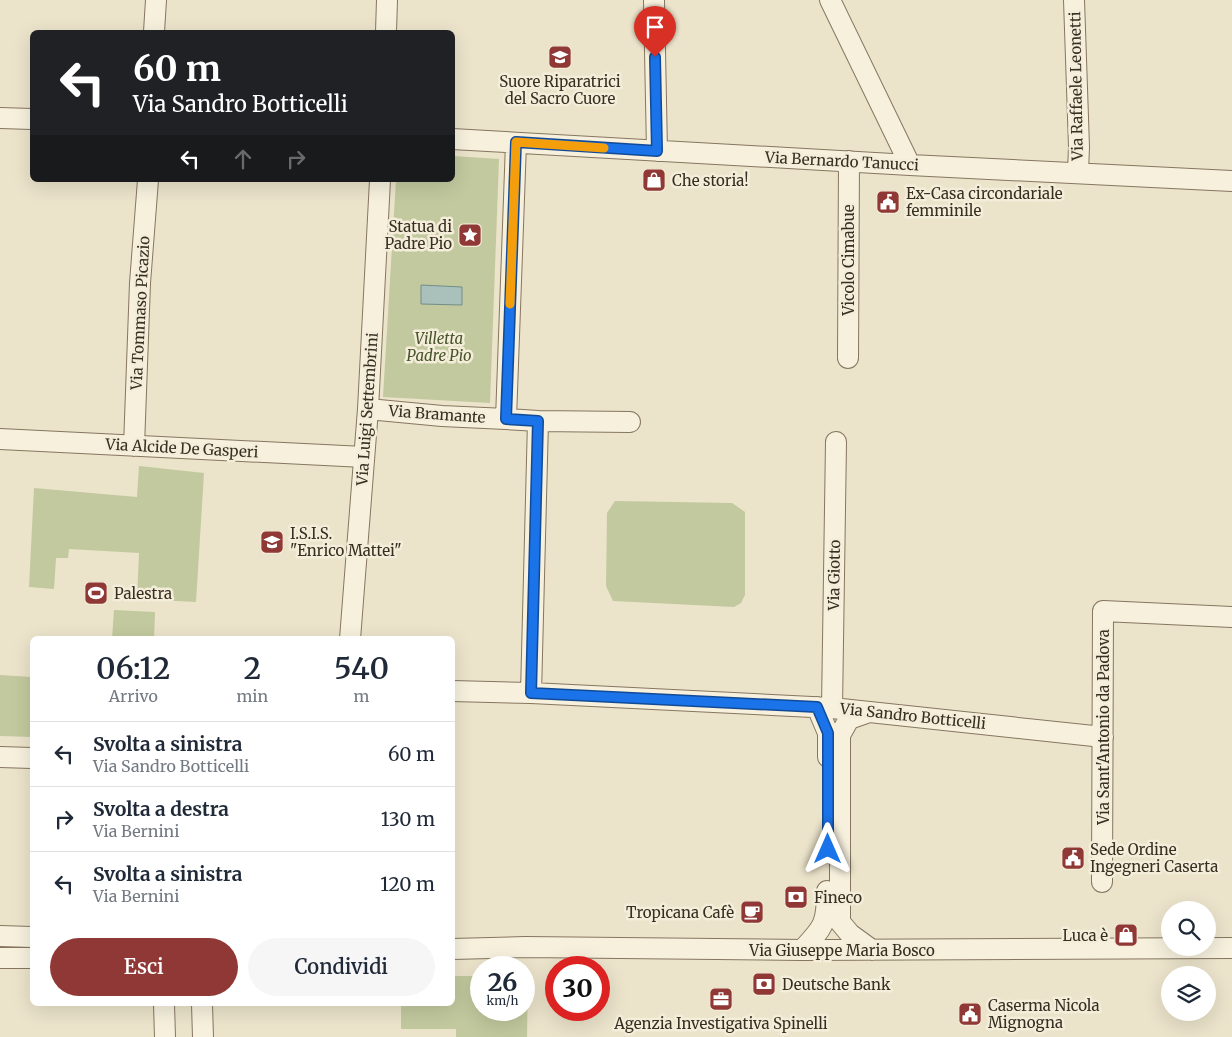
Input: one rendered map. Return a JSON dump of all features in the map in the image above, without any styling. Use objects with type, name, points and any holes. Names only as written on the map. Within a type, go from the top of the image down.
[{"type":"street","points":[[154,30],[156,0]]},
{"type":"street","points":[[386,30],[387,0]]},
{"type":"street","points":[[654,0],[657,151]]},
{"type":"street","points":[[830,0],[910,166]]},
{"type":"street","name":"Via Raffaele Leonetti","points":[[1074,0],[1079,147],[1078,172]]},
{"type":"street","points":[[0,118],[30,119]]},
{"type":"street","name":"Via Bernardo Tanucci","points":[[455,139],[516,146]]},
{"type":"street","name":"Via Bernardo Tanucci","points":[[455,146],[516,146],[657,151],[910,166],[1078,172],[1232,181]]},
{"type":"street","points":[[506,419],[516,146]]},
{"type":"street","name":"Vicolo Cimabue","points":[[848,161],[848,358]]},
{"type":"street","name":"Via Tommaso Picazio","points":[[134,446],[140,283],[148,182]]},
{"type":"street","name":"Via Luigi Settembrini","points":[[350,636],[368,409],[380,182]]},
{"type":"street","name":"Via Bramante","points":[[368,409],[442,416],[538,421]]},
{"type":"street","points":[[531,689],[538,421],[630,422]]},
{"type":"street","name":"Via Alcide De Gasperi","points":[[0,440],[364,457]]},
{"type":"street","name":"Via Giotto","points":[[802,950],[816,936],[825,922],[827,908],[828,733],[824,707],[836,442]]},
{"type":"street","name":"Via Sant'Antonio da Padova","points":[[1102,882],[1103,611],[1232,617]]},
{"type":"street","name":"Via Sandro Botticelli","points":[[455,682],[531,689],[824,707],[1103,737]]},
{"type":"street","name":"Via Sandro Botticelli","points":[[455,691],[531,689]]},
{"type":"street","points":[[871,712],[849,720],[840,735],[840,922],[850,934],[872,950]]},
{"type":"street","points":[[0,757],[30,758]]},
{"type":"street","points":[[0,936],[30,937]]},
{"type":"street","name":"Via Giuseppe Maria Bosco","points":[[455,949],[535,947],[802,950],[1232,948]]},
{"type":"street","points":[[0,958],[30,958]]},
{"type":"street","points":[[164,1006],[165,1037]]},
{"type":"street","points":[[202,1006],[203,1037]]},
{"type":"green space","name":"Villetta Padre Pio","points":[[455,156],[499,159],[490,403],[383,397],[396,182],[455,182]]},
{"type":"green space","points":[[139,466],[204,473],[196,602],[137,599],[139,553],[69,549],[68,558],[56,558],[54,589],[29,587],[34,488],[137,497]]},
{"type":"green space","points":[[615,501],[732,503],[745,512],[745,595],[741,603],[734,607],[613,601],[606,586],[607,513]]},
{"type":"green space","points":[[114,610],[155,612],[154,636],[112,636]]},
{"type":"green space","points":[[0,675],[30,677],[30,737],[0,736]]},
{"type":"green space","points":[[455,976],[470,976],[470,1021],[527,1021],[527,1037],[456,1037],[456,1029],[401,1029],[401,1006],[455,1006]]},
{"type":"water","points":[[421,285],[462,287],[462,305],[421,304]]},
{"type":"slow traffic","points":[[510,304],[516,142],[604,148]]},
{"type":"place","name":"Suore Riparatrici del Sacro Cuore","points":[[560,57]]},
{"type":"place","name":"Che storia!","points":[[654,180]]},
{"type":"place","name":"Ex-Casa circondariale femminile","points":[[888,202]]},
{"type":"place","name":"Statua di Padre Pio","points":[[470,235]]},
{"type":"place","name":"I.S.I.S. \"Enrico Mattei\"","points":[[272,542]]},
{"type":"place","name":"Palestra","points":[[96,593]]},
{"type":"place","name":"Sede Ordine Ingegneri Caserta","points":[[1073,858]]},
{"type":"place","name":"Fineco","points":[[796,897]]},
{"type":"place","name":"Tropicana Cafè","points":[[752,912]]},
{"type":"place","name":"Luca è","points":[[1126,935]]},
{"type":"place","name":"Deutsche Bank","points":[[764,984]]},
{"type":"place","name":"Agenzia Investigativa Spinelli","points":[[721,999]]},
{"type":"place","name":"Caserma Nicola Mignogna","points":[[970,1014]]},
{"type":"route","points":[[655,57],[657,151],[516,142],[506,419],[538,421],[531,693],[817,707],[828,733],[828,849]]}]
